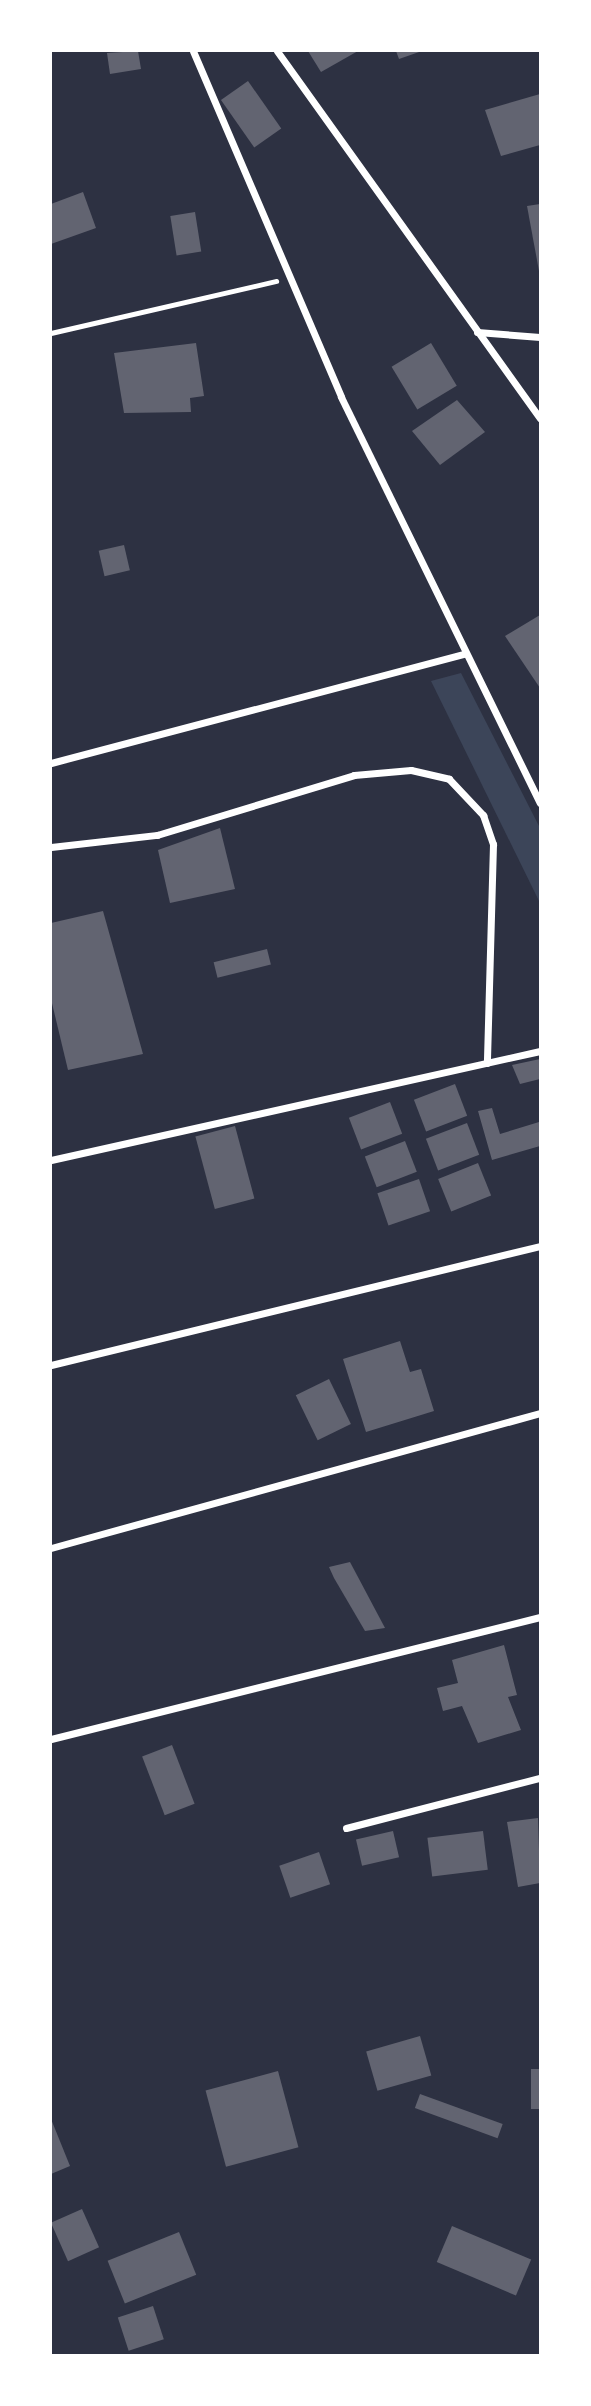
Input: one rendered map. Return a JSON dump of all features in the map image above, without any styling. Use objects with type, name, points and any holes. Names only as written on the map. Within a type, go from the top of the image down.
[{"type":"street","points":[[193,51],[287,278],[464,654],[540,803]]},
{"type":"street","points":[[277,51],[540,419]]},
{"type":"street","points":[[477,332],[540,337]]},
{"type":"street","points":[[51,763],[464,654]]},
{"type":"street","points":[[51,847],[157,835],[354,775],[411,770],[449,779],[483,815],[493,844],[487,1063]]},
{"type":"street","points":[[51,1160],[540,1051]]},
{"type":"street","points":[[51,1365],[540,1246]]},
{"type":"street","points":[[51,1548],[540,1413]]},
{"type":"street","points":[[51,1740],[540,1617]]},
{"type":"street","points":[[346,1828],[540,1779]]},
{"type":"path","points":[[51,333],[287,278]]},
{"type":"shaded area","points":[[461,673],[540,828],[540,903],[431,681]]},
{"type":"building","points":[[138,51],[141,69],[110,74],[107,53]]},
{"type":"building","points":[[308,51],[358,51],[321,72]]},
{"type":"building","points":[[396,51],[422,51],[399,59]]},
{"type":"building","points":[[248,81],[281,129],[254,147],[221,100]]},
{"type":"building","points":[[540,94],[540,145],[501,156],[485,110]]},
{"type":"building","points":[[83,192],[96,228],[51,244],[51,204]]},
{"type":"building","points":[[540,204],[540,271],[539,271],[527,206]]},
{"type":"building","points":[[195,212],[201,252],[177,255],[170,216]]},
{"type":"building","points":[[196,343],[204,396],[190,398],[191,412],[124,413],[114,353]]},
{"type":"building","points":[[431,343],[457,386],[417,410],[392,367]]},
{"type":"building","points":[[457,400],[485,432],[440,465],[412,431]]},
{"type":"building","points":[[124,545],[130,570],[105,576],[99,551]]},
{"type":"building","points":[[540,615],[540,688],[505,636]]},
{"type":"building","points":[[220,828],[235,889],[170,903],[158,850]]},
{"type":"building","points":[[103,911],[143,1054],[68,1070],[51,999],[51,923]]},
{"type":"building","points":[[267,949],[271,965],[218,978],[214,962]]},
{"type":"building","points":[[540,1059],[540,1079],[520,1084],[512,1065]]},
{"type":"building","points":[[455,1084],[467,1116],[426,1132],[414,1100]]},
{"type":"building","points":[[390,1102],[402,1134],[361,1150],[349,1118]]},
{"type":"building","points":[[492,1108],[500,1134],[539,1122],[540,1146],[492,1160],[478,1111]]},
{"type":"building","points":[[467,1123],[479,1155],[438,1171],[426,1139]]},
{"type":"building","points":[[235,1126],[254,1198],[215,1209],[195,1137]]},
{"type":"building","points":[[405,1141],[417,1172],[377,1187],[365,1156]]},
{"type":"building","points":[[478,1163],[491,1195],[451,1212],[438,1179]]},
{"type":"building","points":[[419,1179],[430,1211],[388,1225],[377,1193]]},
{"type":"building","points":[[400,1341],[410,1372],[421,1369],[434,1411],[366,1432],[343,1359]]},
{"type":"building","points":[[329,1379],[351,1424],[318,1440],[296,1395]]},
{"type":"building","points":[[350,1562],[385,1628],[365,1631],[334,1578],[329,1567]]},
{"type":"building","points":[[504,1645],[517,1695],[508,1697],[521,1730],[478,1743],[462,1706],[443,1711],[437,1688],[458,1683],[452,1660]]},
{"type":"building","points":[[172,1745],[195,1804],[165,1815],[142,1756]]},
{"type":"building","points":[[538,1818],[540,1883],[518,1887],[507,1822]]},
{"type":"building","points":[[393,1831],[399,1857],[362,1866],[356,1840]]},
{"type":"building","points":[[483,1831],[488,1870],[432,1877],[427,1838]]},
{"type":"building","points":[[319,1852],[330,1884],[290,1898],[279,1866]]},
{"type":"building","points":[[420,2036],[431,2075],[377,2091],[366,2051]]},
{"type":"building","points":[[531,2069],[540,2069],[540,2109],[531,2109]]},
{"type":"building","points":[[278,2071],[298,2147],[226,2167],[206,2090]]},
{"type":"building","points":[[420,2094],[503,2124],[498,2138],[415,2108]]},
{"type":"building","points":[[51,2119],[70,2166],[51,2174]]},
{"type":"building","points":[[82,2209],[99,2247],[68,2261],[51,2223]]},
{"type":"building","points":[[452,2226],[531,2260],[516,2296],[437,2262]]},
{"type":"building","points":[[179,2232],[196,2275],[125,2303],[108,2261]]},
{"type":"building","points":[[153,2306],[164,2339],[129,2351],[118,2317]]}]
